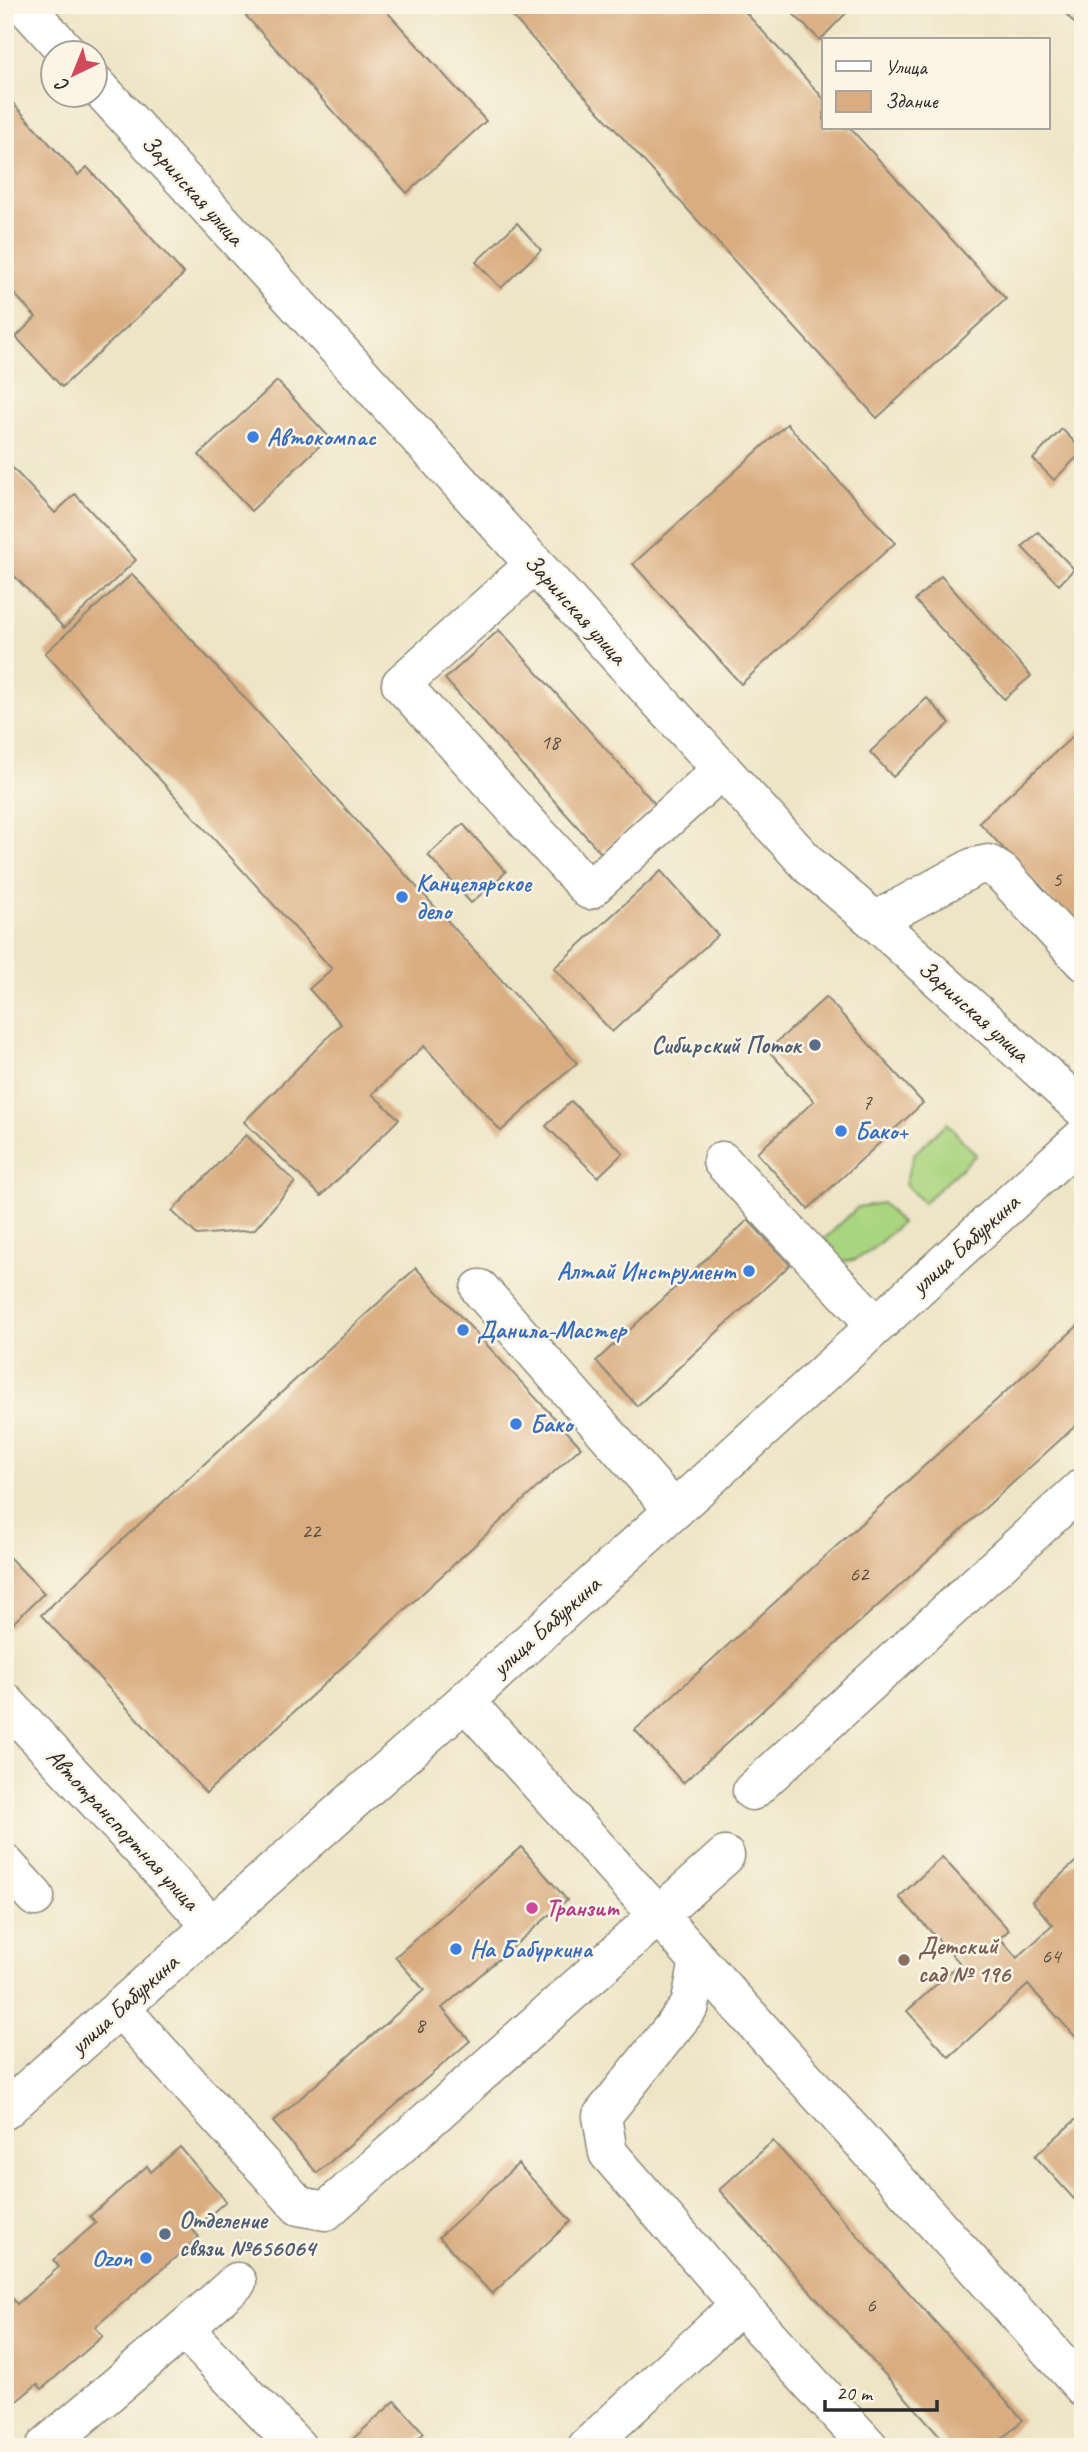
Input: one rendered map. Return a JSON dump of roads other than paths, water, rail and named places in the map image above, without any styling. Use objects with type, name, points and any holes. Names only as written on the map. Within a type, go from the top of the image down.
[{"type":"street","points":[[24,5],[54,38]]},
{"type":"street","name":"Заринская улица","points":[[108,97],[810,866],[875,921],[1083,1109]]},
{"type":"street","points":[[535,564],[401,684],[589,890],[722,769]]},
{"type":"street","points":[[875,921],[974,867],[988,864],[1002,873],[1083,961]]},
{"type":"street","name":"улица Бабуркина","points":[[5,2110],[465,1701],[1083,1137]]},
{"type":"street","points":[[722,1161],[876,1325]]},
{"type":"street","points":[[480,1289],[674,1510]]},
{"type":"street","points":[[752,1791],[1083,1487]]},
{"type":"street","points":[[465,1701],[1083,2387]]},
{"type":"street","name":"Автотранспортная улица","points":[[5,1702],[212,1926]]},
{"type":"street","points":[[120,2008],[299,2206],[326,2211],[726,1856]]},
{"type":"street","points":[[5,1864],[35,1897]]},
{"type":"street","points":[[699,1961],[690,2006],[602,2116],[608,2153],[740,2305],[869,2447]]},
{"type":"street","points":[[46,2447],[237,2282]]},
{"type":"street","points":[[587,2447],[740,2305]]},
{"type":"street","points":[[184,2329],[297,2447]]},
{"type":"place","name":"Автокомпас","points":[[253,437]]},
{"type":"place","name":"Канцелярское дело","points":[[402,897]]},
{"type":"place","name":"Сибирский Поток","points":[[815,1045]]},
{"type":"place","name":"Бако+","points":[[841,1131]]},
{"type":"place","name":"Алтай Инструмент","points":[[749,1271]]},
{"type":"place","name":"Данила-Мастер","points":[[463,1330]]},
{"type":"place","name":"Бако","points":[[516,1424]]},
{"type":"place","name":"Транзит","points":[[532,1908]]},
{"type":"place","name":"На Бабуркина","points":[[456,1949]]},
{"type":"place","name":"Детский сад № 196","points":[[904,1960]]},
{"type":"place","name":"Отделение связи №656064","points":[[165,2234]]},
{"type":"place","name":"Ozon","points":[[146,2258]]}]
